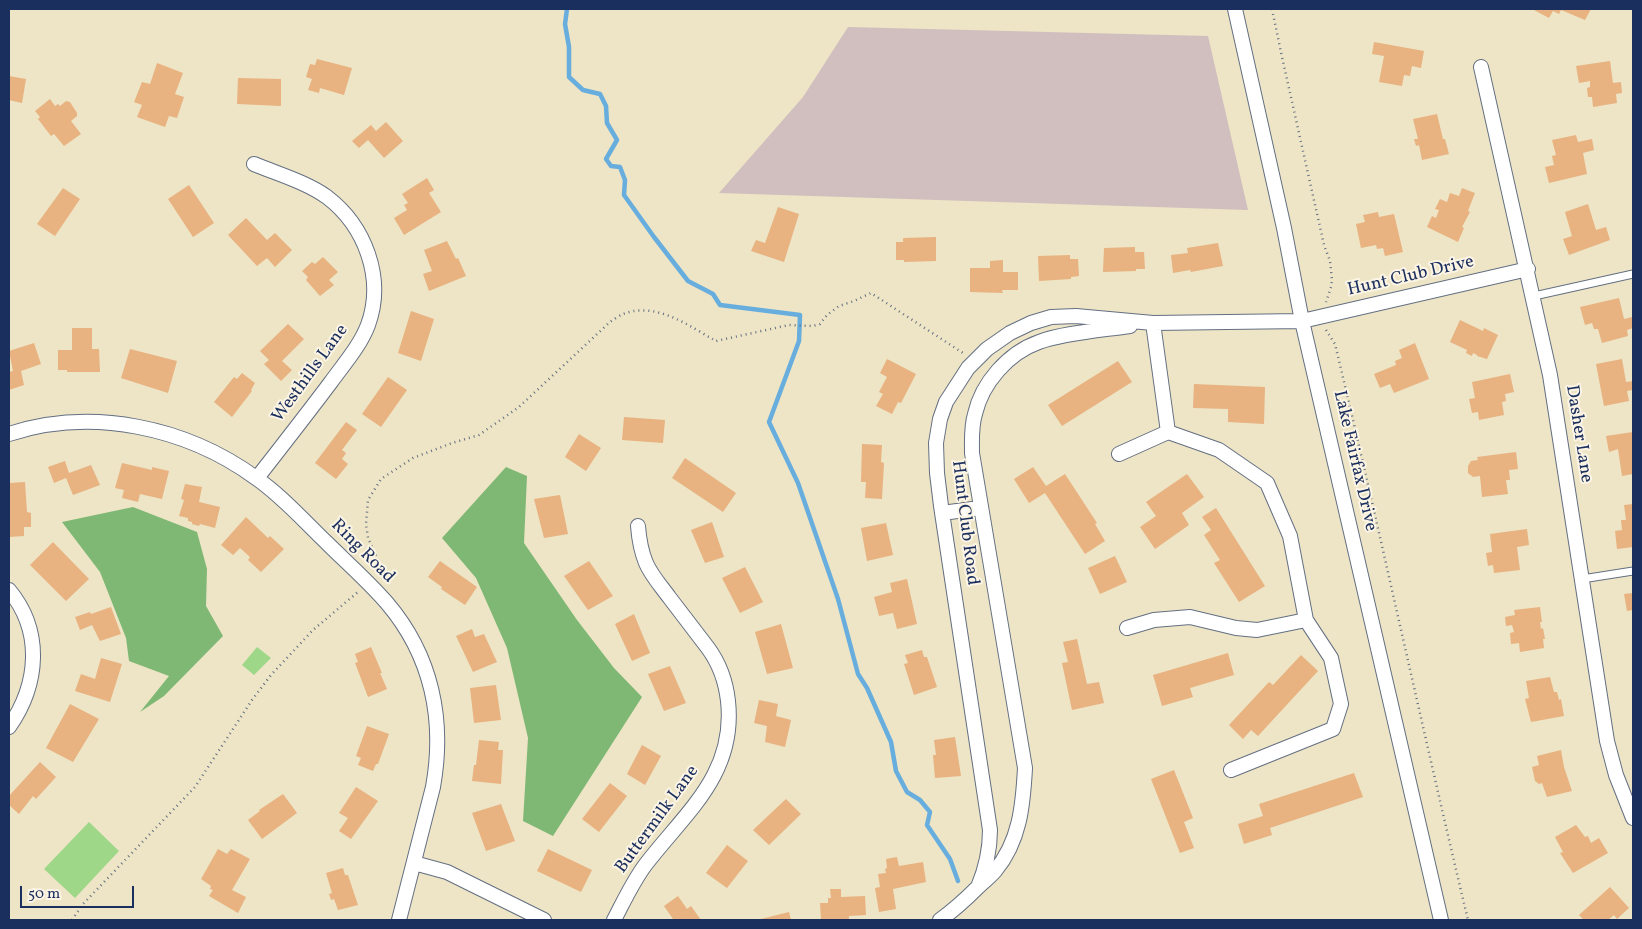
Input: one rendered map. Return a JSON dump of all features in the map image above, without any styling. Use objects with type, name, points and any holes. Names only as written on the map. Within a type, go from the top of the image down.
[{"type":"street","name":"Lake Fairfax Drive","points":[[1235,9],[1284,228],[1302,321],[1441,920]]},
{"type":"street","name":"Dasher Lane","points":[[1481,67],[1528,269],[1550,375],[1607,741],[1616,775],[1633,818]]},
{"type":"street","name":"Westhills Lane","points":[[254,164],[307,186],[325,196],[340,208],[353,223],[364,242],[371,261],[374,282],[372,310],[360,342],[257,478]]},
{"type":"street","name":"Hunt Club Drive","points":[[1302,321],[1528,269]]},
{"type":"street","name":"Hunt Club Road","points":[[978,887],[988,861],[990,830],[942,513],[936,443],[940,419],[946,402],[955,386],[986,349],[1010,333],[1031,323],[1051,317],[1076,316],[1153,323],[1302,321]]},
{"type":"street","name":"Hunt Club Road","points":[[940,920],[965,900],[995,871],[1007,853],[1018,828],[1023,803],[1025,768],[972,453],[972,430],[975,413],[980,399],[998,370],[1016,354],[1038,342],[1056,337],[1153,323]]},
{"type":"street","points":[[1153,323],[1168,432]]},
{"type":"street","name":"Ring Road","points":[[9,434],[48,425],[79,422],[109,423],[141,427],[173,435],[202,446],[230,460],[257,478],[288,505],[370,584],[388,604],[405,627],[418,651],[429,679],[434,698],[438,736],[437,767],[433,787],[399,920]]},
{"type":"street","points":[[1119,454],[1168,432],[1219,450],[1267,483],[1290,536],[1306,620],[1331,658],[1341,704],[1333,729],[1231,770]]},
{"type":"street","points":[[942,513],[980,508]]},
{"type":"street","name":"Buttermilk Lane","points":[[614,920],[629,890],[645,866],[714,778],[723,759],[730,715],[727,692],[720,671],[710,651],[655,579],[640,547],[638,526]]},
{"type":"street","points":[[9,590],[24,614],[30,633],[33,654],[32,674],[27,695],[9,727]]},
{"type":"street","points":[[1127,628],[1154,620],[1190,617],[1236,628],[1258,630],[1306,620]]},
{"type":"street","points":[[414,863],[447,872],[544,920]]},
{"type":"lane","points":[[1534,296],[1633,274]]},
{"type":"lane","points":[[1582,579],[1633,571]]},
{"type":"path","points":[[1272,9],[1324,245],[1330,261],[1331,287],[1326,300],[1326,332],[1334,344],[1370,491],[1468,920]]},
{"type":"path","points":[[380,577],[379,562],[368,538],[366,524],[368,500],[381,479],[413,458],[479,435],[519,407],[610,322],[624,313],[642,310],[667,314],[716,341],[789,325],[813,326],[820,324],[827,315],[839,306],[871,293],[974,361]]},
{"type":"path","points":[[72,920],[83,904],[195,787],[252,700],[271,675],[313,630],[358,592]]},
{"type":"shaded area","points":[[848,27],[1208,36],[1248,210],[719,193],[803,97]]},
{"type":"green space","points":[[506,467],[527,476],[524,543],[577,620],[614,668],[642,697],[553,836],[523,821],[528,738],[507,648],[476,578],[442,538]]},
{"type":"green space","points":[[133,507],[197,532],[207,569],[206,606],[223,636],[164,696],[140,712],[169,676],[129,661],[126,638],[100,572],[62,522]]},
{"type":"green space","points":[[257,647],[271,658],[254,675],[242,665]]},
{"type":"green space","points":[[89,822],[119,851],[75,898],[44,869]]},
{"type":"building","points":[[1535,9],[1591,9],[1585,20],[1561,10],[1559,14],[1553,11],[1549,18]]},
{"type":"building","points":[[1374,42],[1424,51],[1421,68],[1412,66],[1410,76],[1404,75],[1402,86],[1379,82],[1384,56],[1372,54]]},
{"type":"building","points":[[317,59],[352,68],[344,95],[320,88],[319,93],[308,90],[312,79],[306,77],[310,64],[315,65]]},
{"type":"building","points":[[1610,61],[1613,83],[1621,82],[1622,93],[1616,94],[1617,103],[1593,107],[1592,97],[1588,97],[1587,88],[1590,87],[1590,81],[1579,83],[1576,66]]},
{"type":"building","points":[[157,63],[183,73],[175,94],[184,97],[177,118],[169,116],[165,127],[137,117],[142,105],[134,102],[142,82],[150,84]]},
{"type":"building","points":[[9,76],[26,79],[22,103],[9,100]]},
{"type":"building","points":[[238,78],[281,79],[281,106],[237,104]]},
{"type":"building","points":[[50,99],[55,106],[58,104],[60,106],[66,101],[70,102],[77,113],[77,116],[71,121],[81,134],[64,146],[54,134],[51,136],[38,119],[40,117],[35,111]]},
{"type":"building","points":[[1437,114],[1449,154],[1422,160],[1419,145],[1416,146],[1414,139],[1418,139],[1413,119]]},
{"type":"building","points":[[386,122],[403,141],[384,158],[368,140],[359,148],[352,141],[371,125],[376,131]]},
{"type":"building","points":[[1576,135],[1578,142],[1592,139],[1594,150],[1583,153],[1587,174],[1549,183],[1545,167],[1554,165],[1552,156],[1556,155],[1552,140]]},
{"type":"building","points":[[427,178],[434,190],[429,193],[441,212],[404,235],[394,218],[407,210],[404,205],[408,203],[402,194]]},
{"type":"building","points":[[189,185],[214,223],[193,237],[168,199]]},
{"type":"building","points":[[63,188],[80,199],[55,236],[37,224]]},
{"type":"building","points":[[1462,188],[1475,193],[1468,211],[1470,212],[1462,227],[1464,228],[1458,242],[1427,227],[1432,216],[1436,218],[1439,210],[1435,209],[1440,199],[1447,202],[1450,193],[1459,196]]},
{"type":"building","points":[[1588,204],[1596,230],[1606,227],[1610,240],[1569,255],[1563,239],[1572,236],[1565,212]]},
{"type":"building","points":[[778,207],[799,214],[784,262],[751,251],[756,240],[765,243]]},
{"type":"building","points":[[1378,212],[1379,217],[1394,214],[1403,252],[1385,256],[1383,248],[1377,249],[1376,245],[1361,248],[1356,224],[1365,222],[1363,215]]},
{"type":"building","points":[[246,218],[267,240],[275,233],[292,250],[275,267],[267,258],[257,266],[228,235]]},
{"type":"building","points":[[936,237],[936,261],[904,262],[904,260],[896,260],[896,242],[903,242],[903,238]]},
{"type":"building","points":[[447,241],[456,259],[458,258],[466,276],[429,291],[423,274],[432,271],[424,250]]},
{"type":"building","points":[[1218,243],[1223,266],[1191,272],[1190,270],[1173,273],[1171,255],[1188,253],[1187,248]]},
{"type":"building","points":[[1135,247],[1135,252],[1144,252],[1145,269],[1103,272],[1104,248]]},
{"type":"building","points":[[1070,255],[1070,259],[1078,259],[1079,276],[1071,277],[1071,279],[1039,281],[1038,256]]},
{"type":"building","points":[[323,257],[338,272],[329,280],[334,285],[320,296],[306,280],[308,277],[302,271],[312,262],[315,264]]},
{"type":"building","points":[[1003,260],[1003,272],[1018,272],[1018,290],[1002,290],[1003,293],[970,292],[970,268],[990,268],[990,261]]},
{"type":"building","points":[[1619,298],[1624,319],[1632,317],[1633,328],[1627,330],[1628,336],[1602,343],[1598,329],[1594,329],[1592,323],[1585,325],[1580,307]]},
{"type":"building","points":[[411,311],[434,319],[421,361],[398,353]]},
{"type":"building","points":[[1460,320],[1483,331],[1484,328],[1498,335],[1487,359],[1473,353],[1472,356],[1466,353],[1467,350],[1450,342]]},
{"type":"building","points":[[288,324],[304,339],[282,361],[292,370],[281,381],[264,364],[269,360],[260,351]]},
{"type":"building","points":[[72,328],[92,328],[92,349],[99,349],[100,372],[67,372],[67,370],[58,370],[58,350],[72,350]]},
{"type":"building","points":[[34,343],[41,364],[21,371],[24,385],[9,390],[9,372],[13,371],[9,351]]},
{"type":"building","points":[[1415,343],[1429,379],[1394,393],[1390,384],[1380,388],[1374,374],[1396,365],[1395,361],[1402,358],[1399,350]]},
{"type":"building","points":[[130,349],[177,361],[168,393],[121,378]]},
{"type":"building","points":[[887,359],[916,374],[901,403],[898,402],[892,414],[876,406],[883,394],[879,392],[887,377],[880,373]]},
{"type":"building","points":[[1622,359],[1626,382],[1633,381],[1633,390],[1627,391],[1629,401],[1604,406],[1596,364]]},
{"type":"building","points":[[1118,361],[1132,382],[1062,426],[1048,405]]},
{"type":"building","points":[[242,373],[255,383],[252,391],[232,417],[214,402],[234,377],[237,379]]},
{"type":"building","points":[[1510,374],[1514,392],[1505,394],[1506,401],[1502,402],[1504,415],[1479,420],[1478,412],[1472,413],[1469,399],[1475,398],[1472,382]]},
{"type":"building","points":[[388,377],[407,390],[381,427],[362,414]]},
{"type":"building","points":[[1194,384],[1265,387],[1264,424],[1228,422],[1228,409],[1193,408]]},
{"type":"building","points":[[624,417],[665,420],[663,443],[622,440]]},
{"type":"building","points":[[346,422],[357,430],[342,450],[346,453],[342,459],[348,464],[336,479],[315,463]]},
{"type":"building","points":[[1633,432],[1633,474],[1622,476],[1618,449],[1609,452],[1606,436]]},
{"type":"building","points":[[579,434],[601,448],[586,471],[565,457]]},
{"type":"building","points":[[862,444],[882,445],[881,462],[884,463],[882,499],[865,498],[866,482],[861,482]]},
{"type":"building","points":[[1516,452],[1518,469],[1509,470],[1510,480],[1506,480],[1508,494],[1482,497],[1480,476],[1473,477],[1468,473],[1468,466],[1471,461],[1478,460],[1477,457]]},
{"type":"building","points":[[685,458],[736,493],[723,512],[672,478]]},
{"type":"building","points":[[65,461],[69,473],[91,465],[100,485],[73,495],[66,478],[54,483],[48,467]]},
{"type":"building","points":[[122,463],[152,470],[152,467],[169,471],[162,499],[140,494],[138,502],[122,498],[124,490],[115,488]]},
{"type":"building","points":[[1033,467],[1046,486],[1065,474],[1097,523],[1095,524],[1105,541],[1085,554],[1045,493],[1029,503],[1014,479]]},
{"type":"building","points":[[1187,474],[1204,497],[1182,513],[1189,525],[1155,549],[1140,527],[1156,516],[1146,502]]},
{"type":"building","points":[[25,482],[27,512],[31,513],[31,527],[24,527],[24,536],[9,537],[9,483]]},
{"type":"building","points":[[185,484],[202,487],[199,502],[220,507],[215,528],[192,524],[192,522],[188,521],[188,518],[179,516],[184,500],[181,499]]},
{"type":"building","points":[[560,495],[568,534],[544,538],[534,499]]},
{"type":"building","points":[[1633,504],[1633,547],[1617,549],[1615,531],[1622,530],[1621,520],[1626,520],[1624,505]]},
{"type":"building","points":[[1216,508],[1265,586],[1239,602],[1214,563],[1220,560],[1204,535],[1211,530],[1202,517]]},
{"type":"building","points":[[246,517],[268,538],[270,536],[284,549],[261,572],[248,560],[250,557],[240,548],[233,555],[221,545]]},
{"type":"building","points":[[712,522],[724,557],[705,563],[691,530]]},
{"type":"building","points":[[886,523],[893,555],[867,561],[861,528]]},
{"type":"building","points":[[1527,529],[1529,545],[1517,547],[1520,570],[1494,573],[1493,565],[1488,566],[1486,553],[1492,552],[1490,534]]},
{"type":"building","points":[[53,542],[89,579],[66,601],[30,565]]},
{"type":"building","points":[[1115,556],[1127,582],[1100,594],[1088,568]]},
{"type":"building","points":[[440,561],[477,587],[465,605],[441,589],[442,587],[428,577]]},
{"type":"building","points":[[589,561],[613,596],[588,610],[564,576]]},
{"type":"building","points":[[745,567],[763,602],[740,613],[722,578]]},
{"type":"building","points":[[907,579],[917,624],[897,629],[893,613],[879,616],[874,597],[892,592],[890,583]]},
{"type":"building","points":[[1633,593],[1633,610],[1627,611],[1624,594]]},
{"type":"building","points":[[111,607],[121,634],[100,641],[92,625],[80,630],[75,617]]},
{"type":"building","points":[[1540,607],[1541,629],[1543,628],[1545,639],[1543,639],[1544,648],[1520,652],[1519,643],[1511,644],[1510,633],[1514,632],[1512,625],[1506,626],[1505,617],[1515,615],[1514,610]]},
{"type":"building","points":[[634,614],[650,653],[632,661],[615,624]]},
{"type":"building","points":[[781,624],[793,668],[767,674],[755,632]]},
{"type":"building","points":[[472,629],[475,637],[484,634],[497,662],[473,672],[456,636]]},
{"type":"building","points":[[1077,639],[1087,684],[1099,682],[1104,703],[1072,710],[1062,663],[1068,662],[1063,642]]},
{"type":"building","points":[[371,647],[387,689],[368,697],[355,663],[358,662],[355,654]]},
{"type":"building","points":[[922,650],[924,657],[927,657],[937,687],[914,695],[904,664],[908,663],[905,655]]},
{"type":"building","points":[[1228,653],[1234,675],[1190,688],[1193,697],[1162,706],[1153,675]]},
{"type":"building","points":[[1301,655],[1318,671],[1258,736],[1251,730],[1243,739],[1229,725],[1269,682],[1273,685]]},
{"type":"building","points":[[101,658],[122,664],[110,702],[75,691],[81,674],[95,679]]},
{"type":"building","points":[[670,666],[686,703],[664,711],[648,674]]},
{"type":"building","points":[[1550,677],[1554,692],[1557,692],[1559,700],[1561,699],[1564,716],[1531,722],[1525,699],[1529,698],[1526,681]]},
{"type":"building","points":[[496,685],[501,720],[474,723],[470,688]]},
{"type":"building","points":[[759,700],[778,704],[776,716],[791,720],[785,747],[765,742],[767,726],[754,723]]},
{"type":"building","points":[[70,704],[99,719],[73,762],[46,748]]},
{"type":"building","points":[[367,726],[389,734],[378,764],[376,764],[373,771],[358,765],[361,758],[356,756]]},
{"type":"building","points":[[955,737],[961,776],[935,778],[933,755],[936,755],[934,740]]},
{"type":"building","points":[[479,740],[499,742],[498,750],[503,750],[501,784],[472,781]]},
{"type":"building","points":[[642,745],[661,756],[645,785],[627,774]]},
{"type":"building","points":[[1561,750],[1564,767],[1572,791],[1547,797],[1542,783],[1539,784],[1535,781],[1532,767],[1539,765],[1537,756]]},
{"type":"building","points":[[40,762],[56,777],[36,799],[33,796],[19,814],[9,805],[9,796]]},
{"type":"building","points":[[1174,770],[1193,818],[1184,822],[1194,848],[1180,853],[1151,779]]},
{"type":"building","points":[[1354,773],[1363,797],[1270,828],[1272,835],[1244,844],[1238,824],[1263,816],[1259,804]]},
{"type":"building","points":[[610,783],[627,796],[599,832],[582,819]]},
{"type":"building","points":[[356,787],[378,801],[351,839],[339,831],[348,818],[339,813]]},
{"type":"building","points":[[283,794],[297,813],[262,839],[248,820]]},
{"type":"building","points":[[786,799],[801,814],[769,845],[753,830]]},
{"type":"building","points":[[501,804],[515,841],[486,851],[472,813]]},
{"type":"building","points":[[1576,825],[1585,837],[1588,836],[1591,843],[1599,838],[1608,853],[1573,873],[1560,853],[1563,852],[1555,837]]},
{"type":"building","points":[[727,845],[748,861],[727,888],[706,873]]},
{"type":"building","points":[[218,849],[227,854],[231,849],[250,859],[232,890],[246,897],[238,913],[209,896],[213,890],[210,889],[211,886],[201,879]]},
{"type":"building","points":[[548,849],[592,870],[581,892],[537,871]]},
{"type":"building","points":[[897,857],[899,866],[923,862],[926,882],[893,889],[896,909],[879,912],[875,888],[880,887],[878,874],[886,873],[886,859]]},
{"type":"building","points":[[343,868],[345,875],[348,875],[358,905],[338,910],[334,899],[331,900],[329,894],[332,893],[326,873]]},
{"type":"building","points":[[1610,887],[1629,908],[1617,919],[1614,915],[1608,920],[1584,920],[1579,915]]},
{"type":"building","points":[[830,889],[841,889],[841,897],[865,896],[866,915],[849,916],[849,919],[821,920],[820,903],[828,903],[828,898],[831,898]]},
{"type":"building","points":[[678,896],[687,909],[691,906],[701,920],[672,920],[664,906]]},
{"type":"building","points":[[789,912],[791,920],[757,920]]},
{"type":"waterway","points":[[567,9],[565,24],[569,47],[569,77],[583,90],[600,94],[606,106],[607,123],[617,140],[606,159],[611,166],[620,167],[625,180],[624,195],[654,237],[688,281],[713,294],[720,305],[800,315],[799,341],[769,422],[798,483],[838,599],[858,674],[867,688],[891,742],[896,771],[907,792],[920,800],[930,812],[927,825],[950,859],[958,881]]}]
